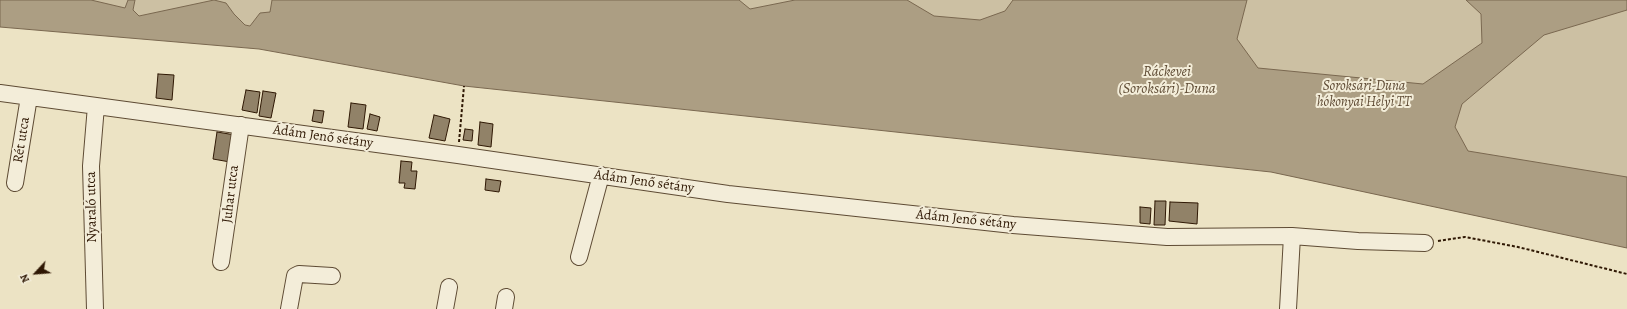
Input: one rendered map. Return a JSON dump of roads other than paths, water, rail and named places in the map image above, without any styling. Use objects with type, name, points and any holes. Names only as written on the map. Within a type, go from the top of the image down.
[{"type":"street","name":"Ádám Jenő sétány","points":[[0,93],[458,155],[728,194],[1014,225],[1167,237],[1292,236],[1358,241],[1425,243]]},
{"type":"street","name":"Rét utca","points":[[15,183],[29,97]]},
{"type":"street","name":"Nyaraló utca","points":[[95,309],[91,166],[96,106]]},
{"type":"street","name":"Juhar utca","points":[[222,262],[241,125]]},
{"type":"street","points":[[579,257],[601,175]]},
{"type":"street","points":[[1288,309],[1292,236]]},
{"type":"street","points":[[289,309],[295,276],[300,274],[332,276]]},
{"type":"street","points":[[445,309],[449,287]]},
{"type":"water","name":"Ráckevei (Soroksári)-Duna","points":[[0,0],[91,0],[125,8],[128,0],[135,0],[133,10],[139,16],[214,0],[226,3],[245,25],[250,26],[260,13],[270,12],[272,0],[739,0],[750,9],[795,0],[907,0],[934,16],[980,20],[1005,11],[1013,0],[1247,0],[1237,39],[1258,68],[1423,84],[1482,43],[1481,14],[1466,0],[1627,0],[1627,10],[1544,35],[1462,104],[1455,127],[1468,151],[1627,177],[1627,248],[1271,172],[464,86],[259,49],[0,27]]},
{"type":"park label","name":"Soroksári-Duna hókonyai Helyi TT","points":[[1364,96]]}]
